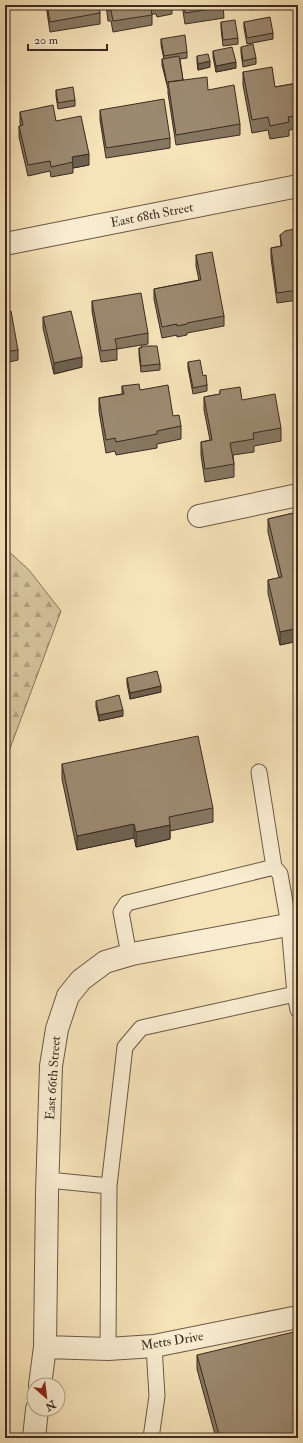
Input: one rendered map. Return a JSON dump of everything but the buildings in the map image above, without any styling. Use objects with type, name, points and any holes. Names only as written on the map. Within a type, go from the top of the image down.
[{"type":"street","name":"East 68th Street","points":[[5,244],[298,186]]},
{"type":"street","points":[[199,516],[298,495]]},
{"type":"street","name":"East 66th Street","points":[[41,1377],[44,1347],[51,1066],[57,1029],[68,996],[81,980],[105,962],[129,955],[294,924]]},
{"type":"street","name":"Metts Drive","points":[[44,1347],[108,1349],[154,1346],[298,1317]]},
{"type":"street","points":[[34,1438],[36,1417]]},
{"type":"lane","points":[[259,772],[274,867],[280,874],[294,924],[296,994],[298,1010]]},
{"type":"lane","points":[[129,955],[121,912],[127,903],[274,867]]},
{"type":"lane","points":[[108,1349],[109,1186],[125,1047],[141,1028],[296,994]]},
{"type":"lane","points":[[48,1180],[109,1186]]},
{"type":"lane","points":[[152,1438],[156,1396],[154,1346]]},
{"type":"green space","points":[[5,548],[29,570],[61,611],[5,762]]}]
